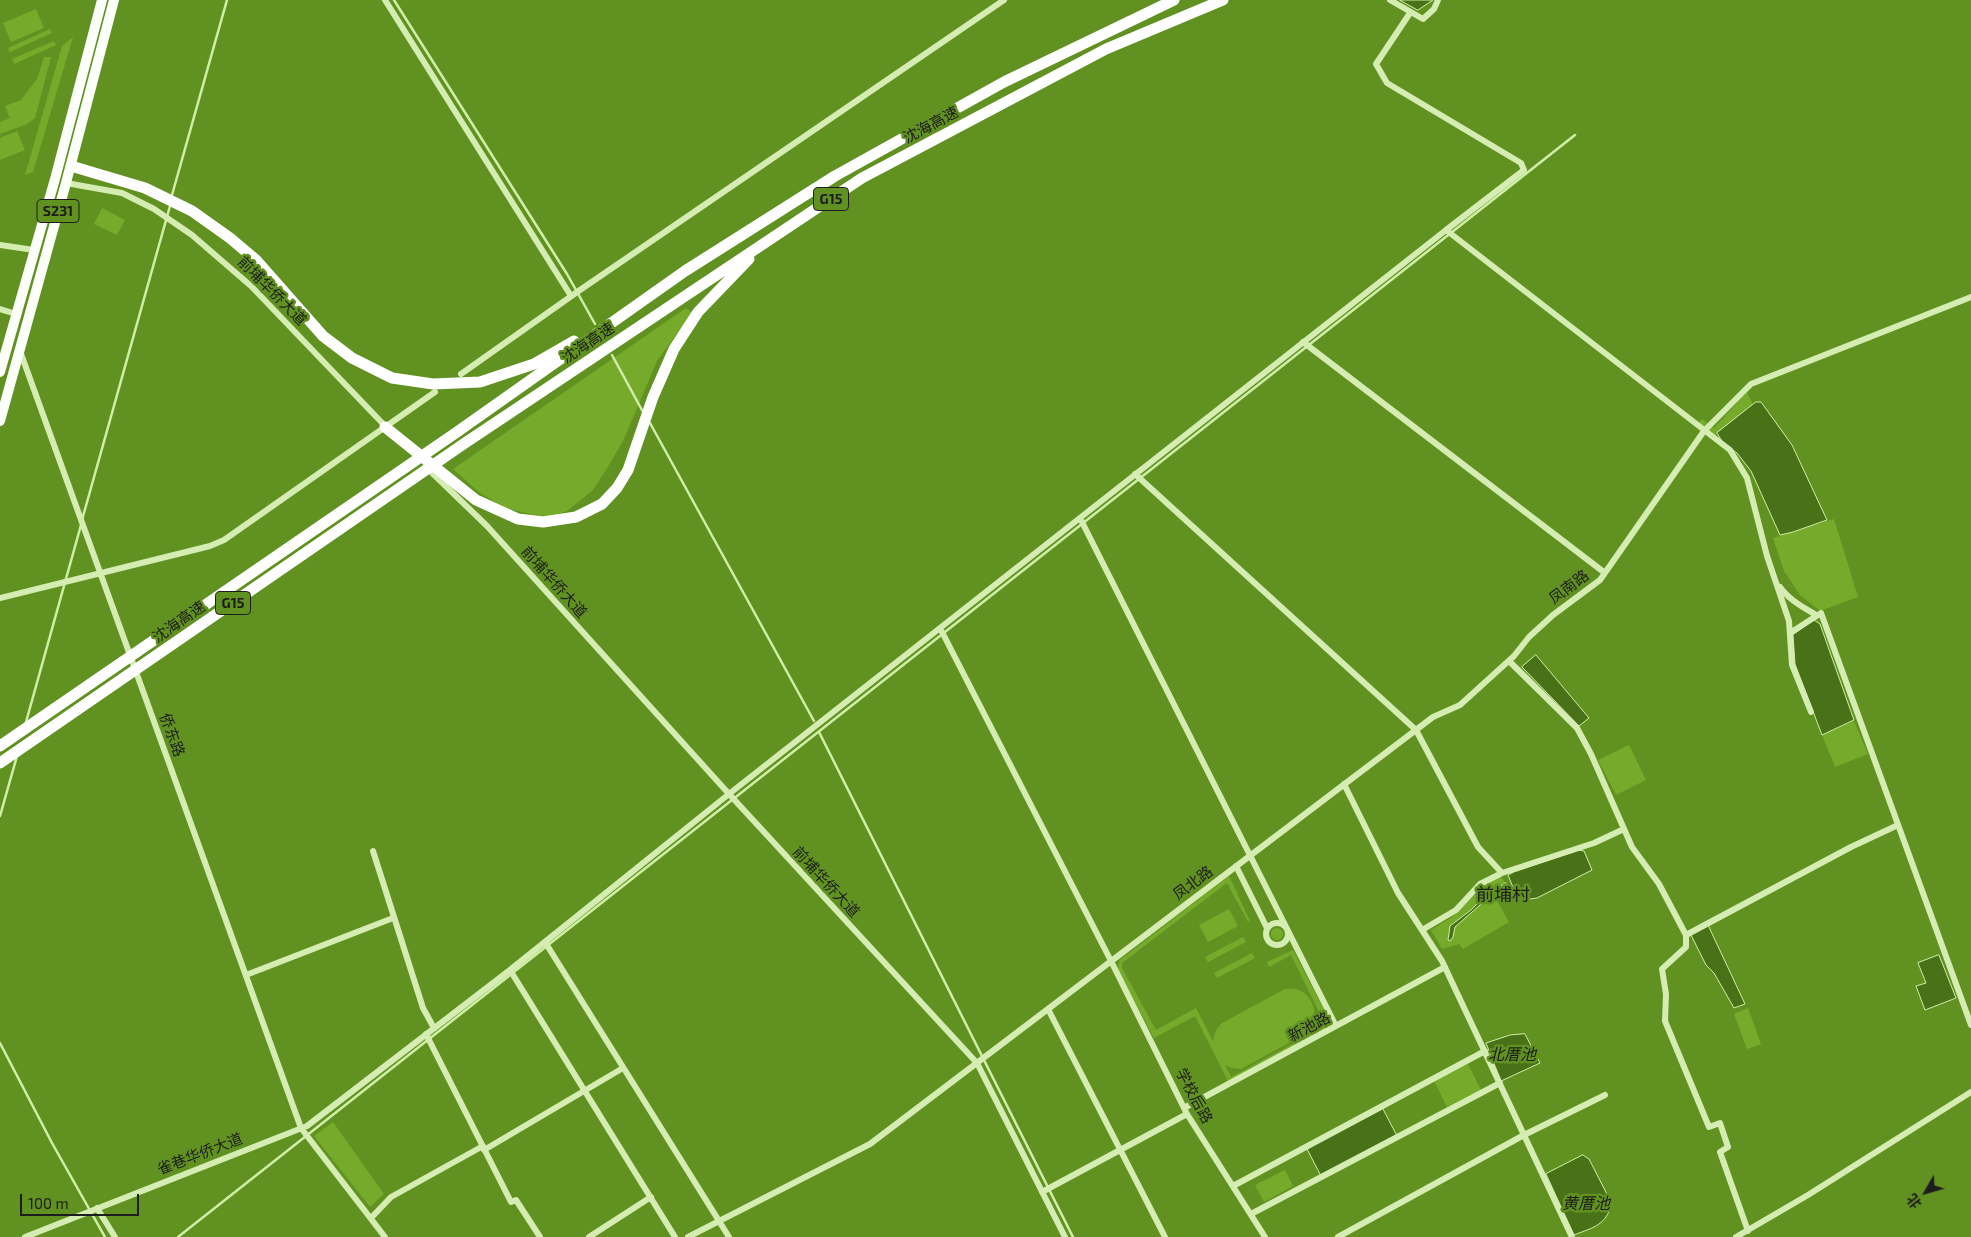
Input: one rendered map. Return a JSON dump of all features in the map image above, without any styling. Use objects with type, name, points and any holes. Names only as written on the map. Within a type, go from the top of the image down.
[{"type":"highway","name":"沈海高速","points":[[0,746],[457,432],[685,271],[844,171],[1004,82],[1174,0]]},
{"type":"highway","name":"沈海高速","points":[[0,764],[465,443],[862,178],[1106,49],[1223,0]]},
{"type":"highway","points":[[70,166],[145,188],[192,211],[230,238],[256,260],[323,336],[352,358],[392,378],[434,384],[480,382],[534,364],[639,304]]},
{"type":"highway","points":[[385,427],[476,500],[518,519],[543,522],[576,517],[602,504],[617,488],[628,470],[653,397],[674,349],[698,312],[772,238]]},
{"type":"main road","name":"S231","points":[[0,372],[102,0]]},
{"type":"main road","name":"S231","points":[[0,421],[114,0]]},
{"type":"street","points":[[385,0],[575,293]]},
{"type":"street","points":[[461,374],[575,293],[1004,0]]},
{"type":"street","points":[[1390,0],[1423,19],[1434,9],[1438,0]]},
{"type":"street","name":"雀巷华侨大道","points":[[25,1237],[92,1210],[305,1133],[307,1126],[428,1037],[434,1028],[512,972],[1449,232],[1524,170],[1521,163],[1387,83],[1376,64],[1410,13]]},
{"type":"street","name":"前埔华侨大道","points":[[66,183],[122,193],[192,235],[252,286],[385,427],[487,526],[731,798],[981,1060],[1046,1189],[1064,1237]]},
{"type":"street","points":[[1449,232],[1730,450],[1747,478],[1767,556],[1789,621],[1792,665],[1811,712]]},
{"type":"street","points":[[0,245],[34,250]]},
{"type":"street","name":"凤南路","points":[[1416,730],[1433,716],[1460,705],[1509,661],[1529,637],[1600,580],[1704,431],[1751,384],[1971,297]]},
{"type":"street","points":[[0,309],[16,314]]},
{"type":"street","points":[[1306,344],[1605,572]]},
{"type":"street","name":"侨东路","points":[[19,350],[305,1133],[385,1237]]},
{"type":"street","points":[[0,598],[210,546],[224,540],[435,392]]},
{"type":"street","points":[[1138,477],[1416,730],[1478,847],[1502,873]]},
{"type":"street","points":[[1082,521],[1336,1026]]},
{"type":"street","points":[[1775,580],[1784,593],[1797,604],[1816,615]]},
{"type":"street","points":[[1790,633],[1821,613],[1971,1025]]},
{"type":"street","name":"学校后路","points":[[942,632],[1186,1111],[1265,1237]]},
{"type":"street","points":[[1509,661],[1577,728],[1591,754],[1632,847],[1659,884],[1686,935],[1686,947],[1662,969],[1666,994],[1665,1022],[1709,1127],[1720,1123],[1728,1147],[1720,1152],[1748,1230]]},
{"type":"street","name":"凤北路","points":[[688,1237],[870,1144],[1416,730]]},
{"type":"street","points":[[1344,784],[1398,893],[1445,967],[1572,1237]]},
{"type":"street","points":[[1686,935],[1850,847],[1898,825]]},
{"type":"street","points":[[1422,930],[1456,910],[1480,884],[1502,873],[1594,843],[1624,829]]},
{"type":"street","points":[[373,851],[423,1008],[434,1028]]},
{"type":"street","points":[[1236,866],[1267,928]]},
{"type":"street","points":[[246,975],[393,918]]},
{"type":"street","points":[[1277,922],[1287,928],[1287,940],[1277,946],[1267,940],[1265,934],[1270,924],[1277,922]]},
{"type":"street","points":[[547,944],[729,1237]]},
{"type":"street","name":"新池路","points":[[1046,1189],[1120,1150],[1336,1026],[1445,967]]},
{"type":"street","points":[[512,972],[676,1237]]},
{"type":"street","points":[[1048,1009],[1165,1237]]},
{"type":"street","points":[[428,1037],[511,1202],[516,1200],[540,1237]]},
{"type":"street","points":[[1233,1186],[1485,1052]]},
{"type":"street","points":[[371,1218],[391,1197],[484,1148],[623,1068]]},
{"type":"street","points":[[1250,1214],[1500,1083]]},
{"type":"street","points":[[1736,1237],[1808,1195],[1971,1092]]},
{"type":"street","points":[[1338,1237],[1524,1135],[1605,1095]]},
{"type":"street","points":[[589,1237],[651,1197]]},
{"type":"street","points":[[92,1210],[115,1237]]},
{"type":"shaded area","points":[[36,9],[44,28],[11,42],[3,23]]},
{"type":"shaded area","points":[[50,29],[52,33],[10,52],[8,48]]},
{"type":"shaded area","points":[[73,37],[33,172],[25,175],[62,46]]},
{"type":"shaded area","points":[[54,41],[56,45],[14,64],[12,59]]},
{"type":"shaded area","points":[[44,57],[51,57],[35,118],[27,124],[0,134],[0,122],[10,118],[5,106],[21,100],[37,79]]},
{"type":"shaded area","points":[[17,131],[25,150],[0,160],[0,138]]},
{"type":"shaded area","points":[[102,208],[125,220],[117,235],[94,224]]},
{"type":"shaded area","points":[[686,308],[692,313],[657,361],[623,441],[606,470],[593,490],[567,511],[546,518],[505,508],[480,493],[453,469]]},
{"type":"shaded area","points":[[1747,392],[1753,405],[1714,436],[1696,425],[1702,419],[1714,428]]},
{"type":"shaded area","points":[[1834,519],[1858,597],[1820,611],[1800,595],[1784,571],[1773,538]]},
{"type":"shaded area","points":[[1854,721],[1868,754],[1835,767],[1822,735]]},
{"type":"shaded area","points":[[1629,745],[1646,780],[1616,795],[1598,760]]},
{"type":"shaded area","points":[[1500,875],[1511,891],[1496,899],[1509,922],[1463,949],[1459,944],[1442,949],[1431,930],[1452,917],[1484,886]]},
{"type":"shaded area","points":[[1229,876],[1250,921],[1248,922],[1227,883],[1122,963],[1122,968],[1156,1030],[1196,1008],[1213,1041],[1216,1030],[1222,1023],[1285,989],[1294,989],[1307,995],[1314,1009],[1314,1017],[1307,1033],[1241,1069],[1225,1065],[1231,1077],[1326,1026],[1291,955],[1269,967],[1267,962],[1293,950],[1333,1027],[1229,1083],[1195,1016],[1154,1038],[1119,972],[1118,965],[1120,960]]},
{"type":"shaded area","points":[[1229,909],[1238,926],[1208,942],[1199,925]]},
{"type":"shaded area","points":[[1275,928],[1279,928],[1283,934],[1279,940],[1275,940],[1271,936],[1271,932]]},
{"type":"shaded area","points":[[1243,937],[1246,942],[1208,962],[1205,957]]},
{"type":"shaded area","points":[[1252,953],[1255,958],[1217,978],[1214,973]]},
{"type":"shaded area","points":[[1748,1008],[1761,1044],[1747,1049],[1734,1014]]},
{"type":"shaded area","points":[[1468,1064],[1481,1090],[1447,1107],[1434,1081]]},
{"type":"shaded area","points":[[333,1122],[384,1194],[370,1207],[314,1136]]},
{"type":"shaded area","points":[[1285,1170],[1293,1186],[1264,1202],[1255,1185]]},
{"type":"water","points":[[1400,0],[1433,0],[1418,10]]},
{"type":"water","points":[[1756,402],[1761,402],[1792,445],[1827,520],[1780,535],[1751,471],[1737,453],[1723,443],[1717,433]]},
{"type":"water","points":[[1814,620],[1820,624],[1854,720],[1822,735],[1795,664],[1793,635]]},
{"type":"water","points":[[1536,655],[1589,718],[1579,726],[1522,667]]},
{"type":"water","points":[[1579,850],[1584,851],[1592,870],[1537,898],[1523,900],[1512,885],[1508,875]]},
{"type":"water","points":[[1506,883],[1511,891],[1496,899],[1488,898],[1455,927],[1453,937],[1450,941],[1448,940],[1450,926],[1484,897]]},
{"type":"water","points":[[1708,925],[1745,1004],[1734,1008],[1714,973],[1706,965],[1691,935]]},
{"type":"water","points":[[1939,955],[1956,998],[1925,1010],[1916,986],[1926,983],[1918,963]]},
{"type":"water","name":"北厝池","points":[[1525,1034],[1540,1063],[1501,1081],[1486,1043],[1510,1035]]},
{"type":"water","points":[[1383,1109],[1397,1136],[1321,1176],[1307,1149]]},
{"type":"water","name":"黄厝池","points":[[1583,1155],[1589,1159],[1612,1204],[1606,1217],[1598,1225],[1574,1235],[1546,1174]]},
{"type":"waterway","points":[[172,195],[227,0]]},
{"type":"waterway","points":[[394,0],[567,274],[595,324]]},
{"type":"waterway","points":[[178,1237],[1575,135]]},
{"type":"waterway","points":[[82,520],[170,206]]},
{"type":"waterway","points":[[612,355],[643,412]]},
{"type":"waterway","points":[[650,423],[814,721]]},
{"type":"waterway","points":[[26,722],[81,525]]},
{"type":"waterway","points":[[819,732],[1073,1237]]},
{"type":"waterway","points":[[0,816],[17,756]]},
{"type":"waterway","points":[[0,1043],[52,1143],[105,1237]]},
{"type":"district","name":"前埔村","points":[[1503,895]]}]
